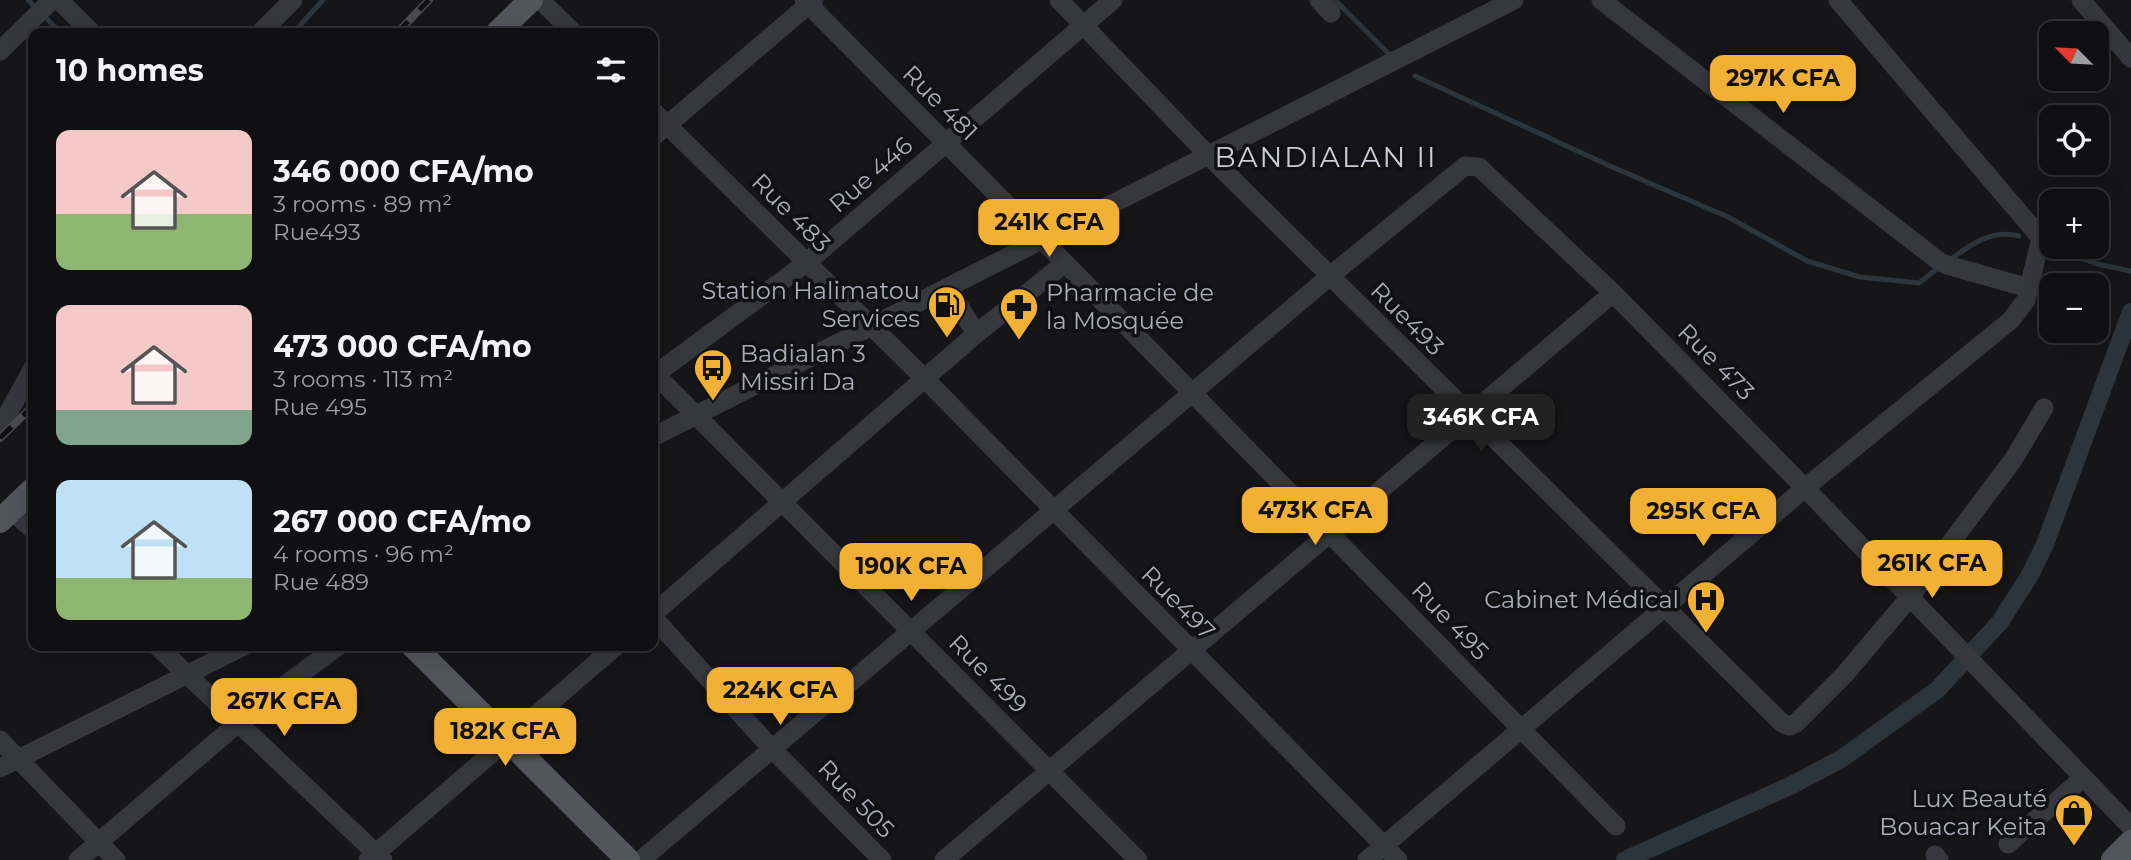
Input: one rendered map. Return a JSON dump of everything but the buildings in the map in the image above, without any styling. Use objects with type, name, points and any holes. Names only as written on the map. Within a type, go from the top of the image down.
[{"type":"main road","points":[[502,28],[531,0]]},
{"type":"main road","points":[[4,514],[28,493]]},
{"type":"main road","points":[[418,651],[628,860]]},
{"type":"main road","points":[[2113,860],[2131,842]]},
{"type":"street","points":[[0,51],[52,0]]},
{"type":"street","points":[[59,0],[87,28]]},
{"type":"street","points":[[265,28],[293,0]]},
{"type":"street","points":[[540,0],[569,28]]},
{"type":"street","name":"Rue493","points":[[1059,0],[1208,155],[1782,723],[1790,726],[1796,723],[1915,603]]},
{"type":"street","name":"Rue 446","points":[[658,371],[806,263],[1113,0]]},
{"type":"street","points":[[658,434],[1514,0]]},
{"type":"street","points":[[1601,0],[1943,263],[2029,288]]},
{"type":"street","points":[[1367,860],[1391,853],[1521,729],[1805,488],[2011,320],[2026,300],[2041,238],[1838,0]]},
{"type":"street","points":[[2081,0],[2131,58]]},
{"type":"street","points":[[658,123],[809,2]]},
{"type":"street","name":"Rue 481","points":[[809,2],[1042,240]]},
{"type":"street","name":"Rue 483","points":[[658,125],[925,379]]},
{"type":"street","name":"Rue 473","points":[[1330,276],[1465,166],[1479,167],[1613,293],[2131,827]]},
{"type":"street","name":"Rue 495","points":[[1042,240],[1616,826]]},
{"type":"street","points":[[658,612],[976,334],[1065,263]]},
{"type":"street","points":[[641,860],[1330,276]]},
{"type":"street","points":[[948,287],[976,334]]},
{"type":"street","points":[[944,860],[1613,293]]},
{"type":"street","points":[[0,428],[28,377]]},
{"type":"street","name":"Rue 499","points":[[658,378],[1138,860]]},
{"type":"street","name":"Rue497","points":[[925,379],[1391,853]]},
{"type":"street","points":[[1915,603],[2013,460],[2044,408]]},
{"type":"street","points":[[4,514],[28,527]]},
{"type":"street","name":"Rue 505","points":[[658,622],[772,749],[881,860]]},
{"type":"street","points":[[163,651],[376,858],[610,651]]},
{"type":"street","points":[[0,768],[234,651]]},
{"type":"street","points":[[78,860],[238,723],[332,651]]},
{"type":"street","points":[[0,740],[116,860]]},
{"type":"street","points":[[2008,844],[2083,778]]},
{"type":"waterway","points":[[28,0],[56,28]]},
{"type":"waterway","points":[[298,28],[323,0]]},
{"type":"waterway","points":[[1335,0],[1391,56]]},
{"type":"waterway","points":[[1415,76],[1728,217],[1807,261],[1860,277],[1919,283],[1939,267]]},
{"type":"waterway","points":[[1950,260],[1982,239],[2009,234],[2019,236]]},
{"type":"waterway","points":[[2083,259],[2131,271]]},
{"type":"waterway","points":[[1625,860],[1790,786],[1841,759],[1937,690],[2000,622],[2030,575],[2045,544],[2131,312]]},
{"type":"railway","points":[[402,28],[429,0]]},
{"type":"railway","points":[[0,438],[28,411]]},
{"type":"place","name":"Station Halimatou Services","points":[[947,339]]},
{"type":"place","name":"Pharmacie de la Mosquée","points":[[1019,341]]},
{"type":"place","name":"Badialan 3 Missiri Da","points":[[713,402]]},
{"type":"place","name":"Cabinet Médical","points":[[1706,634]]},
{"type":"place","name":"Lux Beauté Bouacar Keita","points":[[2074,847]]},
{"type":"district","name":"BANDIALAN II","points":[[1326,157]]}]
